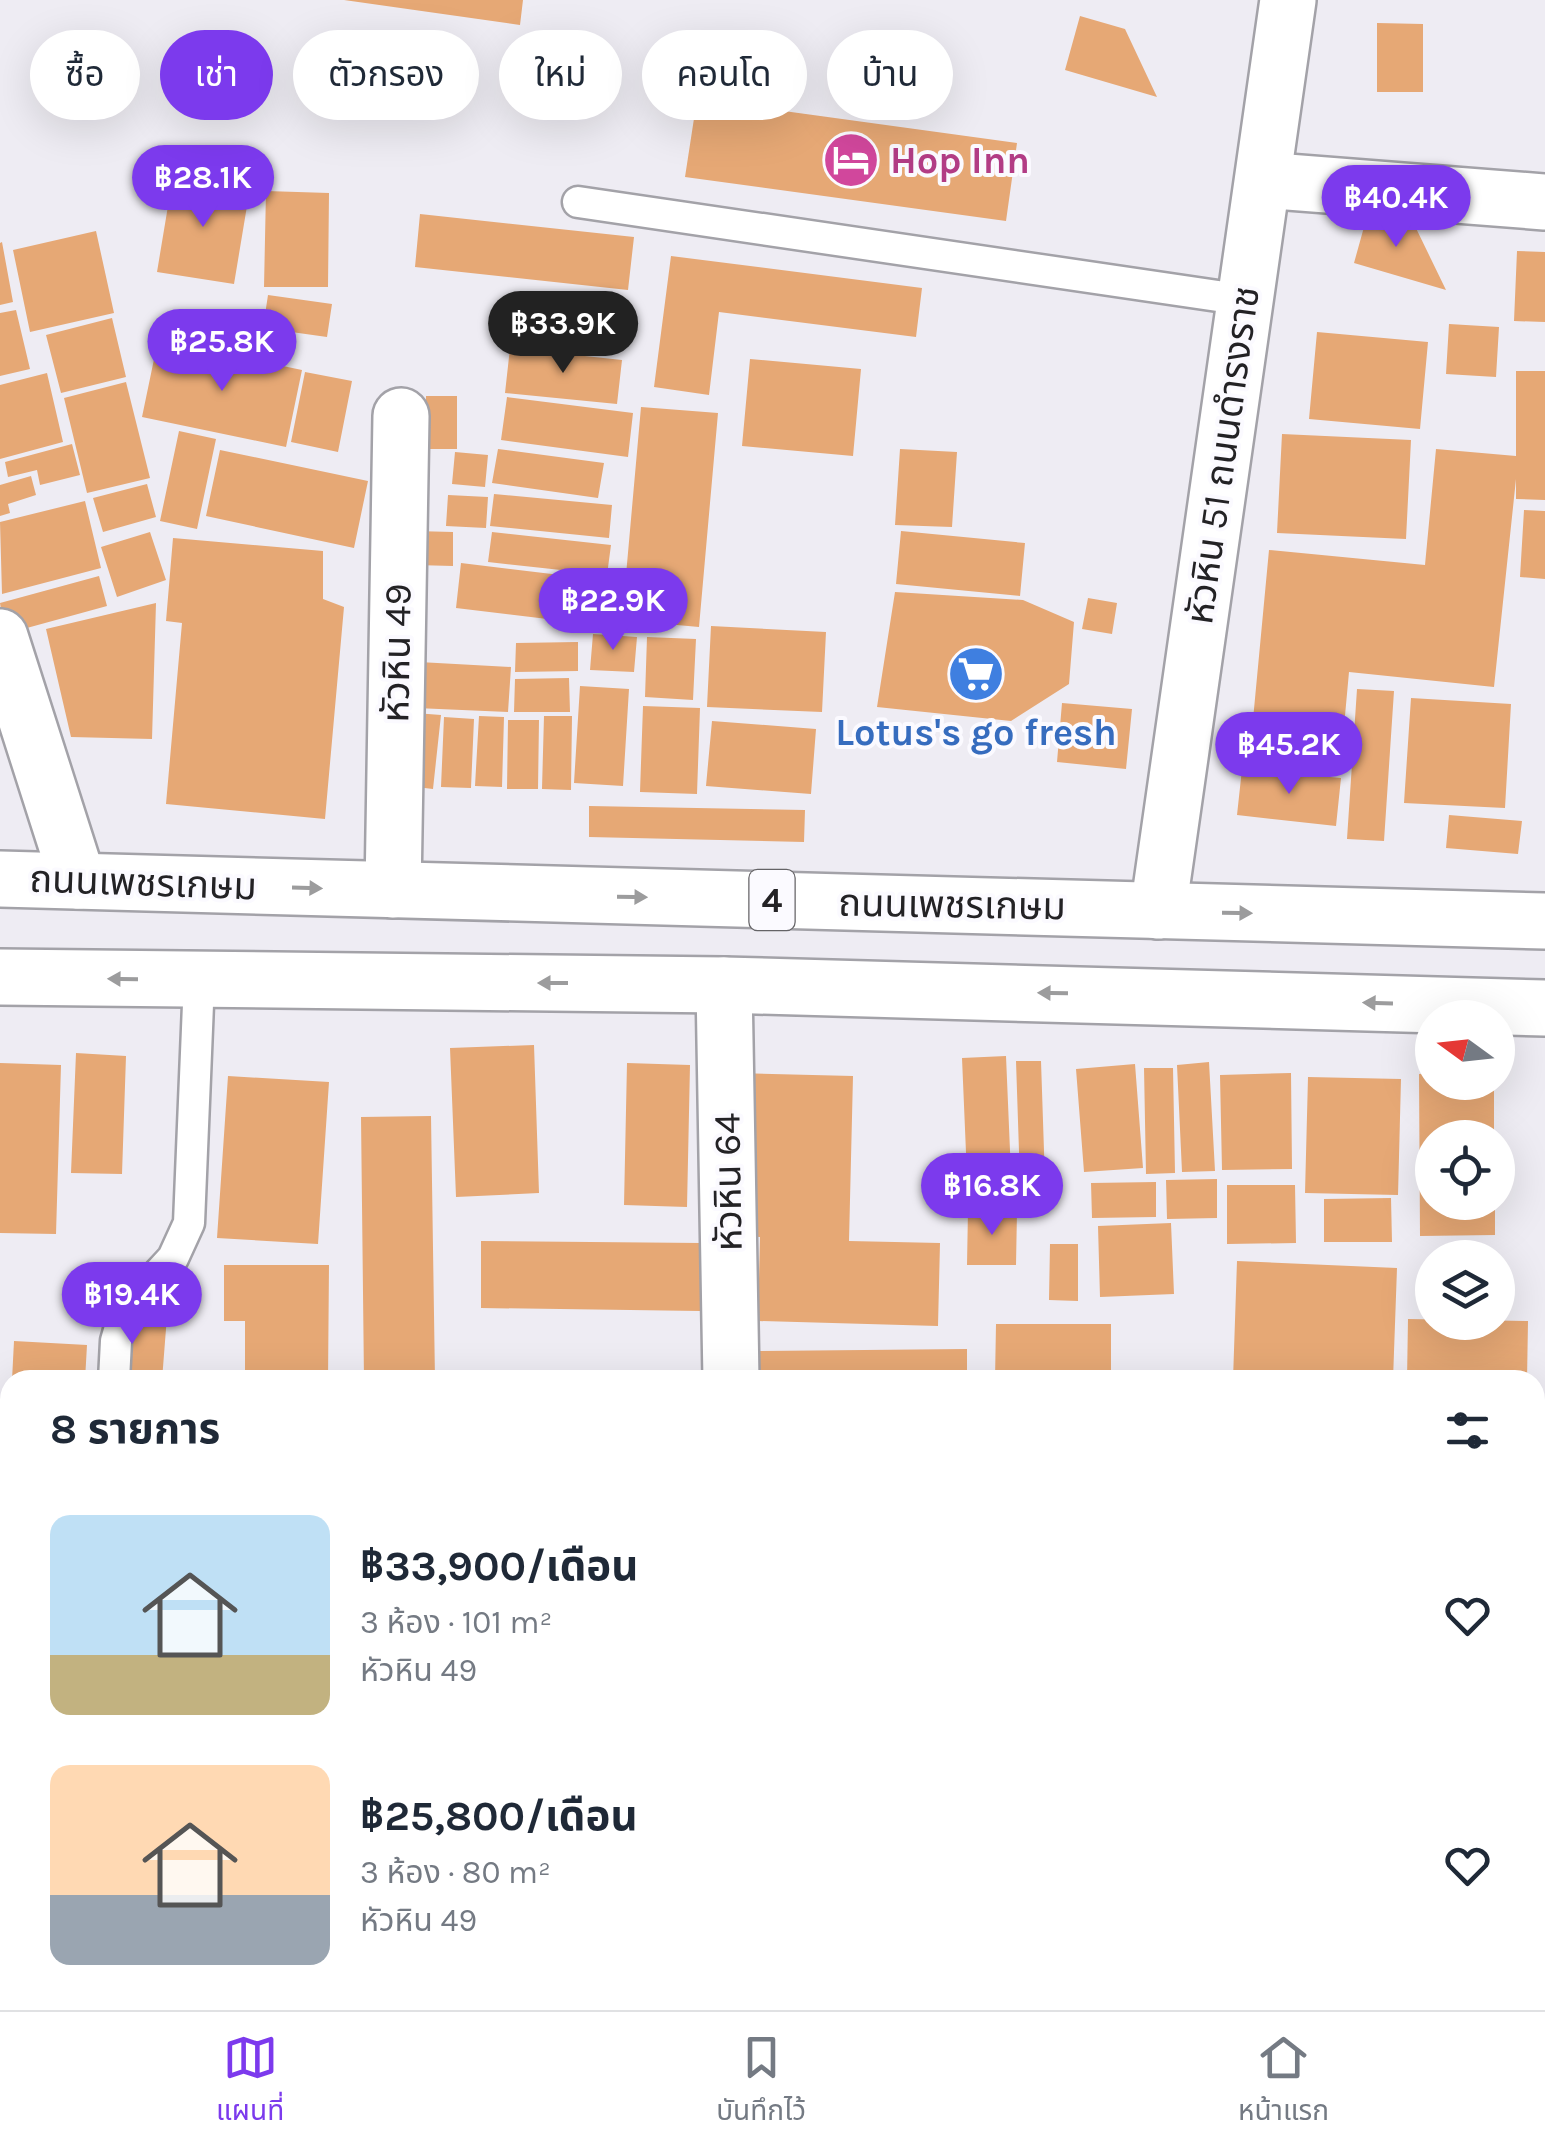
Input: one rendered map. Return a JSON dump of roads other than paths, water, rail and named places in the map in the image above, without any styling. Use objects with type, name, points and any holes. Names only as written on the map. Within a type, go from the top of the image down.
[{"type":"main road","name":"หัวหิน 51 ถนนดำรงราช","points":[[1155,996],[1158,910],[1288,0]]},
{"type":"main road","points":[[1263,180],[1545,202]]},
{"type":"main road","name":"หัวหิน 49","points":[[393,890],[402,416]]},
{"type":"main road","points":[[0,637],[78,881]]},
{"type":"main road","name":"ถนนเพชรเกษม","points":[[0,879],[1545,920]]},
{"type":"main road","name":"4","points":[[0,977],[724,985],[1545,1008]]},
{"type":"main road","name":"หัวหิน 64","points":[[724,985],[731,1370]]},
{"type":"lane","points":[[578,202],[1245,300]]},
{"type":"lane","points":[[114,1370],[116,1340],[124,1310],[173,1258],[189,1223],[200,980]]},
{"type":"place","name":"Hop Inn","points":[[851,160]]},
{"type":"place","name":"Lotus's go fresh","points":[[976,674]]}]
